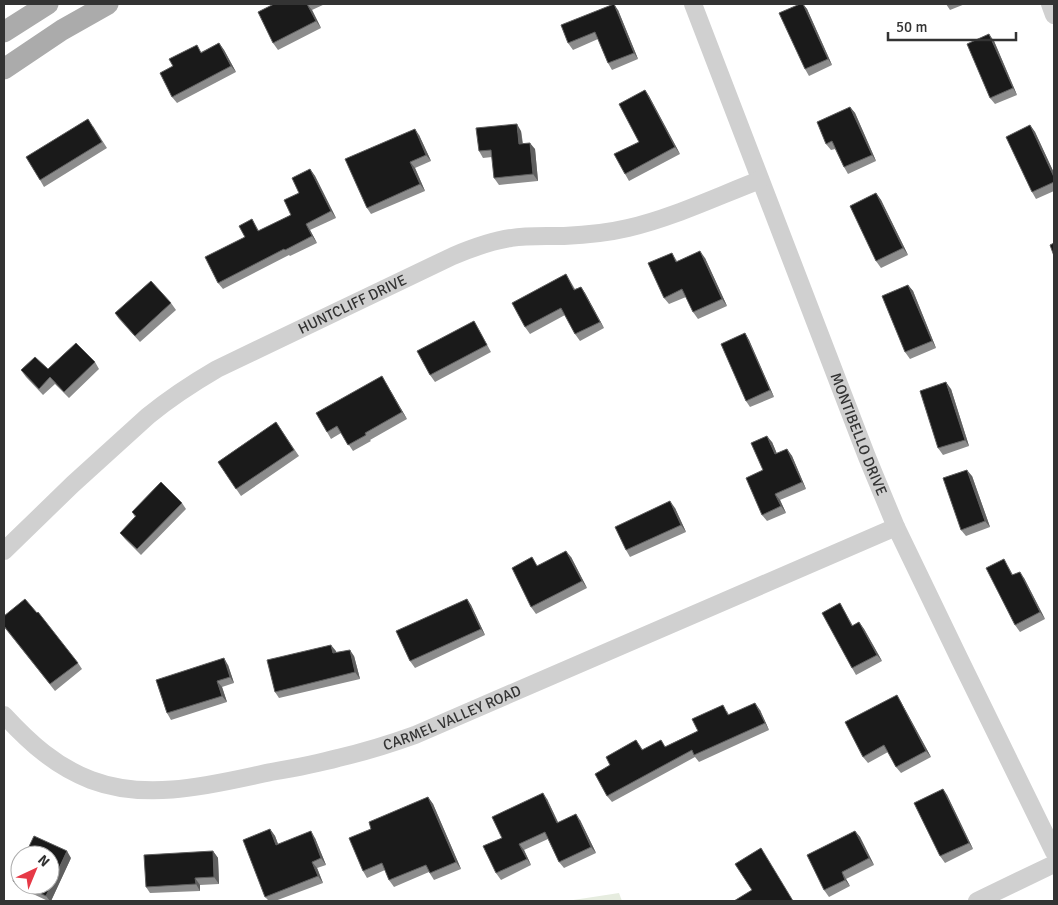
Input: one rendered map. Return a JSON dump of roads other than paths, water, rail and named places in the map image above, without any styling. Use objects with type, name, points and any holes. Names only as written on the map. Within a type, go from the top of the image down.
[{"type":"main road","points":[[4,32],[48,4]]},
{"type":"main road","points":[[4,69],[62,30],[108,4]]},
{"type":"street","name":"MONTIBELLO DRIVE","points":[[692,4],[867,457],[896,527],[1054,852]]},
{"type":"street","points":[[1050,4],[1054,15]]},
{"type":"street","name":"HUNTCLIFF DRIVE","points":[[4,551],[73,484],[148,416],[161,405],[217,369],[453,256],[481,245],[512,238],[590,234],[628,228],[665,217],[760,180]]},
{"type":"street","name":"CARMEL VALLEY ROAD","points":[[4,715],[38,750],[64,767],[91,780],[123,788],[153,791],[184,789],[329,760],[390,744],[415,735],[896,527]]},
{"type":"street","points":[[977,901],[1054,864]]}]
